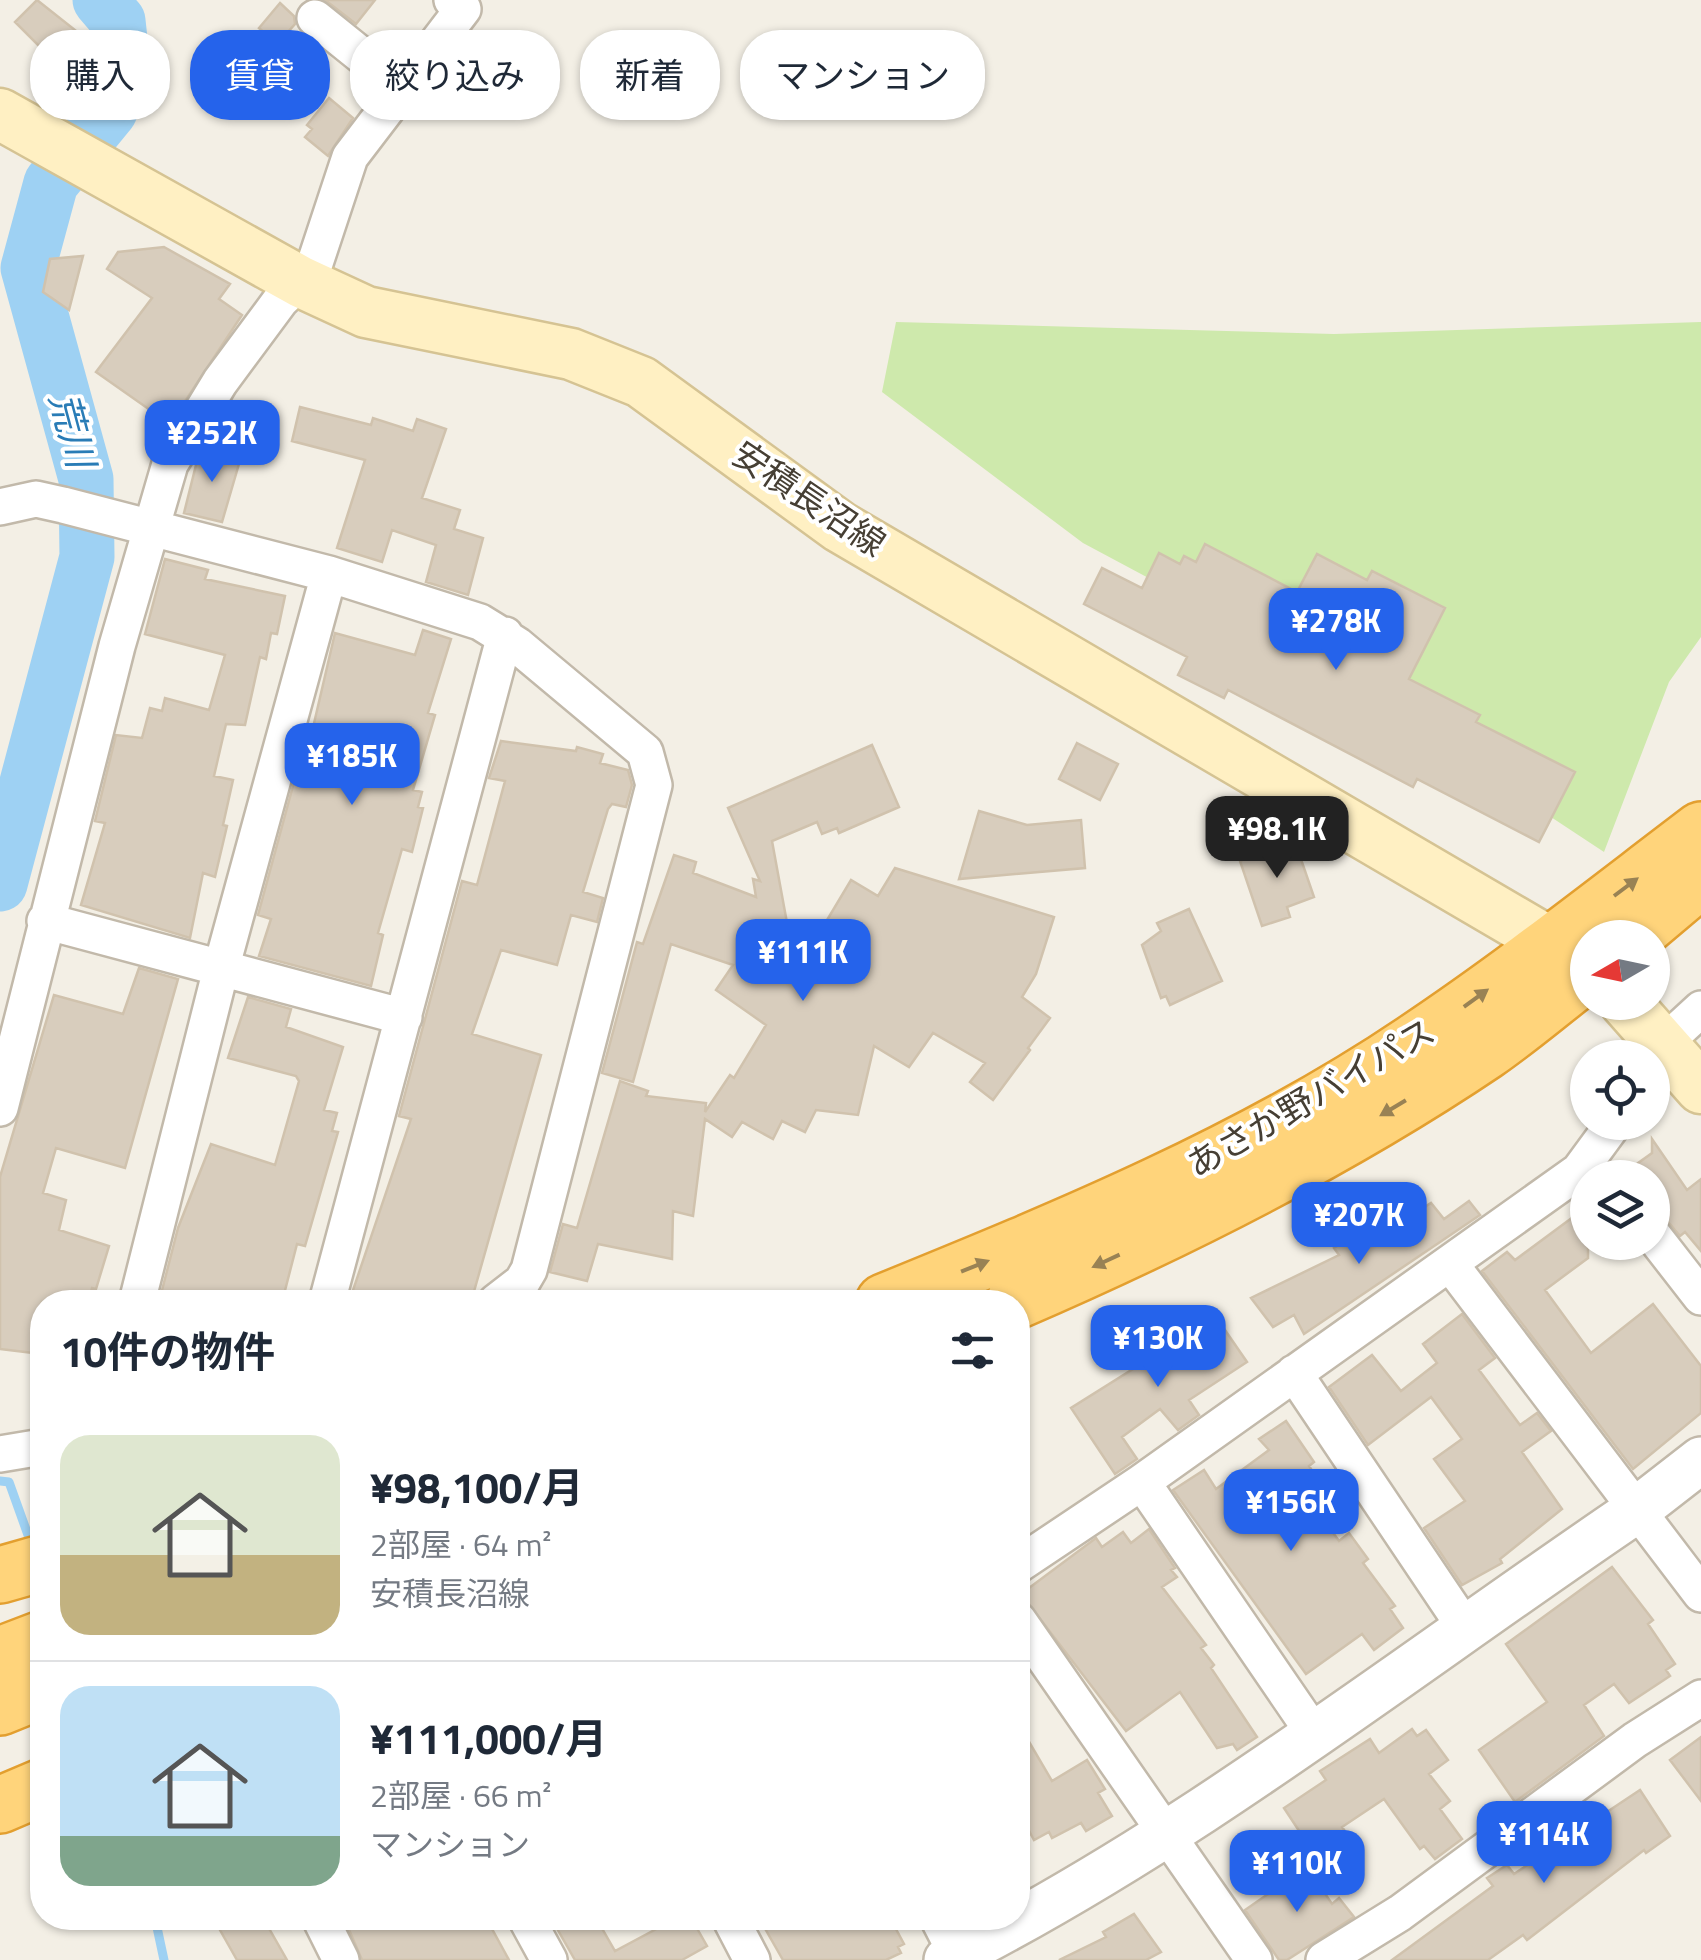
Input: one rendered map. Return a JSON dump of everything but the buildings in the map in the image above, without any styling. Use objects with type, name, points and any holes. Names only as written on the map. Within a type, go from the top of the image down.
[{"type":"highway","name":"あさか野バイパス","points":[[1614,920],[1701,830]]},
{"type":"highway","points":[[1653,920],[1701,880]]},
{"type":"highway","name":"あさか野バイパス","points":[[914,1290],[1140,1194],[1284,1119],[1412,1043],[1570,964]]},
{"type":"highway","name":"あさか野バイパス","points":[[1030,1295],[1161,1235],[1361,1127],[1486,1052],[1570,966]]},
{"type":"highway","points":[[0,1575],[30,1566]]},
{"type":"highway","points":[[0,1655],[30,1644]]},
{"type":"highway","points":[[0,1707],[30,1695]]},
{"type":"highway","points":[[0,1805],[30,1792]]},
{"type":"main road","name":"安積長沼線","points":[[0,114],[301,282],[389,319],[570,354],[641,382],[840,527],[1570,958]]},
{"type":"main road","points":[[1670,1063],[1701,1088]]},
{"type":"street","points":[[447,30],[463,9],[452,0]]},
{"type":"street","points":[[315,18],[350,46]]},
{"type":"street","points":[[0,1108],[45,920],[150,526],[178,445],[280,300],[318,260],[344,168],[379,120]]},
{"type":"street","points":[[0,507],[36,499],[150,526],[329,574],[480,622],[505,636],[645,752],[655,777],[529,1270],[512,1290]]},
{"type":"street","points":[[140,1290],[221,969],[329,574]]},
{"type":"street","points":[[330,1290],[505,636]]},
{"type":"street","points":[[45,920],[404,1017]]},
{"type":"street","points":[[1670,1041],[1701,1009]]},
{"type":"street","points":[[1030,1557],[1452,1264],[1570,1187]]},
{"type":"street","points":[[1670,1258],[1701,1298]]},
{"type":"street","points":[[1452,1264],[1701,1594]]},
{"type":"street","points":[[1294,1373],[1464,1626]]},
{"type":"street","points":[[0,1454],[30,1449]]},
{"type":"street","points":[[1030,1917],[1165,1834],[1638,1509],[1701,1460]]},
{"type":"street","points":[[1142,1482],[1313,1732]]},
{"type":"street","points":[[1030,1637],[1254,1960]]},
{"type":"street","points":[[1324,1960],[1400,1913],[1634,1740],[1701,1698]]},
{"type":"street","points":[[326,1930],[342,1960]]},
{"type":"street","points":[[533,1930],[549,1960]]},
{"type":"street","points":[[736,1930],[752,1960]]},
{"type":"street","points":[[947,1944],[997,1930]]},
{"type":"green space","points":[[896,322],[1334,334],[1701,322],[1701,637],[1669,682],[1604,852],[1360,691],[1083,543],[882,392]]},
{"type":"waterway","name":"荒川","points":[[0,884],[87,557],[86,479],[28,268],[51,183],[110,111],[120,87],[123,67],[118,21],[100,0]]},
{"type":"waterway","points":[[0,1481],[9,1482],[30,1541]]},
{"type":"waterway","points":[[158,1930],[164,1960]]}]
